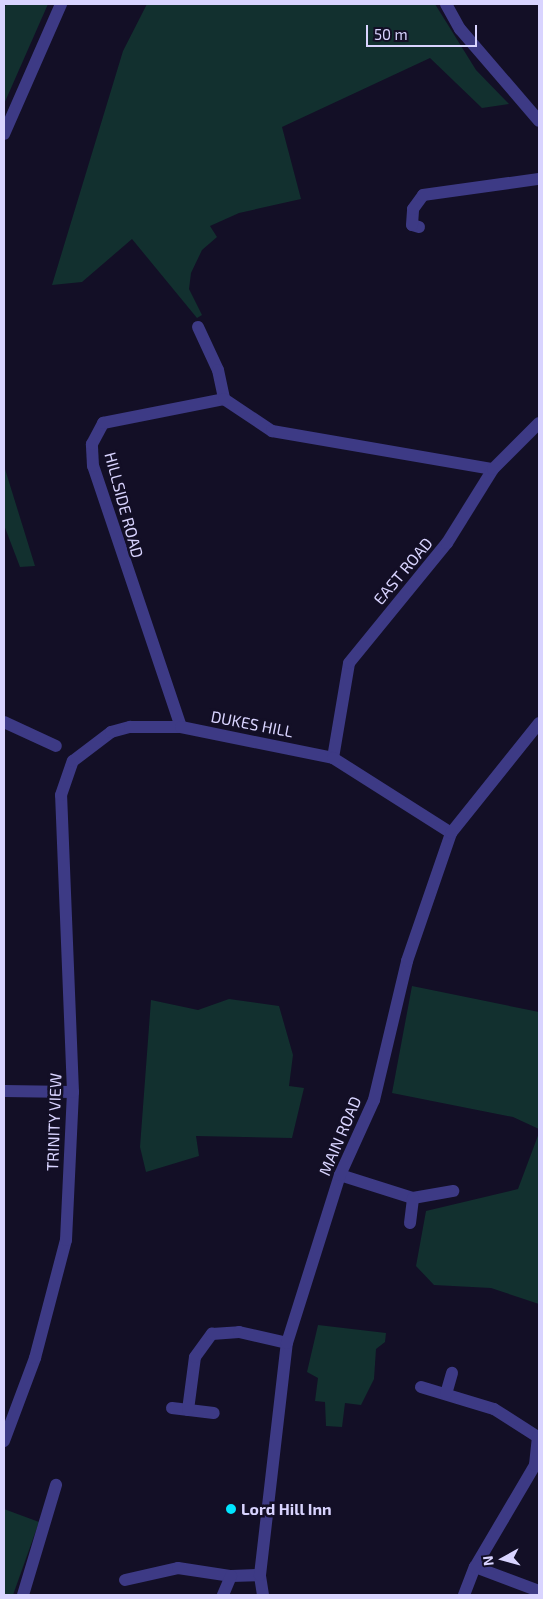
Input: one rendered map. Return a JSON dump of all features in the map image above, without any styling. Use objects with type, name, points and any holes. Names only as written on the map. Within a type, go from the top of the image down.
[{"type":"street","points":[[4,134],[61,4]]},
{"type":"street","points":[[446,4],[460,30],[539,121]]},
{"type":"street","points":[[420,226],[412,225],[413,209],[423,195],[539,179]]},
{"type":"street","points":[[198,327],[218,370],[224,399],[272,431],[493,469]]},
{"type":"street","name":"HILLSIDE ROAD","points":[[181,726],[104,506],[92,444],[99,427],[113,418],[224,399]]},
{"type":"street","name":"EAST ROAD","points":[[333,758],[349,663],[447,543],[493,469],[539,423]]},
{"type":"street","points":[[4,722],[56,746]]},
{"type":"street","name":"MAIN ROAD","points":[[263,1595],[260,1575],[287,1343],[340,1175],[374,1100],[407,961],[451,833],[539,724]]},
{"type":"street","name":"DUKES HILL","points":[[61,795],[72,761],[97,740],[130,727],[181,726],[333,758],[451,833]]},
{"type":"street","name":"TRINITY VIEW","points":[[4,1440],[34,1358],[66,1240],[73,1092],[61,795]]},
{"type":"street","points":[[4,1091],[73,1092]]},
{"type":"street","points":[[340,1175],[413,1198],[453,1191]]},
{"type":"street","points":[[410,1223],[413,1198]]},
{"type":"street","points":[[188,1410],[195,1357],[212,1334],[239,1332],[287,1343]]},
{"type":"street","points":[[446,1394],[452,1373]]},
{"type":"street","points":[[421,1388],[494,1409],[539,1437],[535,1464],[475,1567],[464,1595]]},
{"type":"street","points":[[172,1408],[214,1413]]},
{"type":"street","points":[[22,1595],[56,1485]]},
{"type":"street","points":[[475,1567],[539,1592]]},
{"type":"street","points":[[125,1580],[178,1568],[231,1576],[260,1575]]},
{"type":"street","points":[[224,1595],[231,1576]]},
{"type":"green space","points":[[7,4],[48,4],[4,104],[4,8]]},
{"type":"green space","points":[[147,4],[435,4],[476,70],[509,104],[482,108],[430,58],[282,127],[301,199],[239,213],[210,226],[217,237],[202,250],[191,273],[189,289],[202,315],[197,318],[132,239],[82,282],[52,285],[123,51]]},
{"type":"green space","points":[[4,434],[5,469],[35,566],[20,567],[4,525]]},
{"type":"green space","points":[[412,986],[539,1012],[539,1129],[513,1117],[392,1093]]},
{"type":"green space","points":[[229,999],[279,1006],[293,1055],[289,1086],[304,1088],[292,1138],[196,1136],[199,1156],[146,1172],[140,1147],[151,1000],[198,1010]]},
{"type":"green space","points":[[539,1133],[539,1304],[491,1288],[434,1285],[416,1266],[426,1211],[518,1189]]},
{"type":"green space","points":[[318,1325],[386,1333],[385,1342],[376,1349],[374,1379],[361,1405],[345,1403],[342,1427],[326,1426],[325,1402],[315,1401],[318,1378],[307,1372]]},
{"type":"green space","points":[[4,1509],[39,1522],[13,1595],[4,1595]]},
{"type":"place","name":"Lord Hill Inn","points":[[231,1509]]}]
